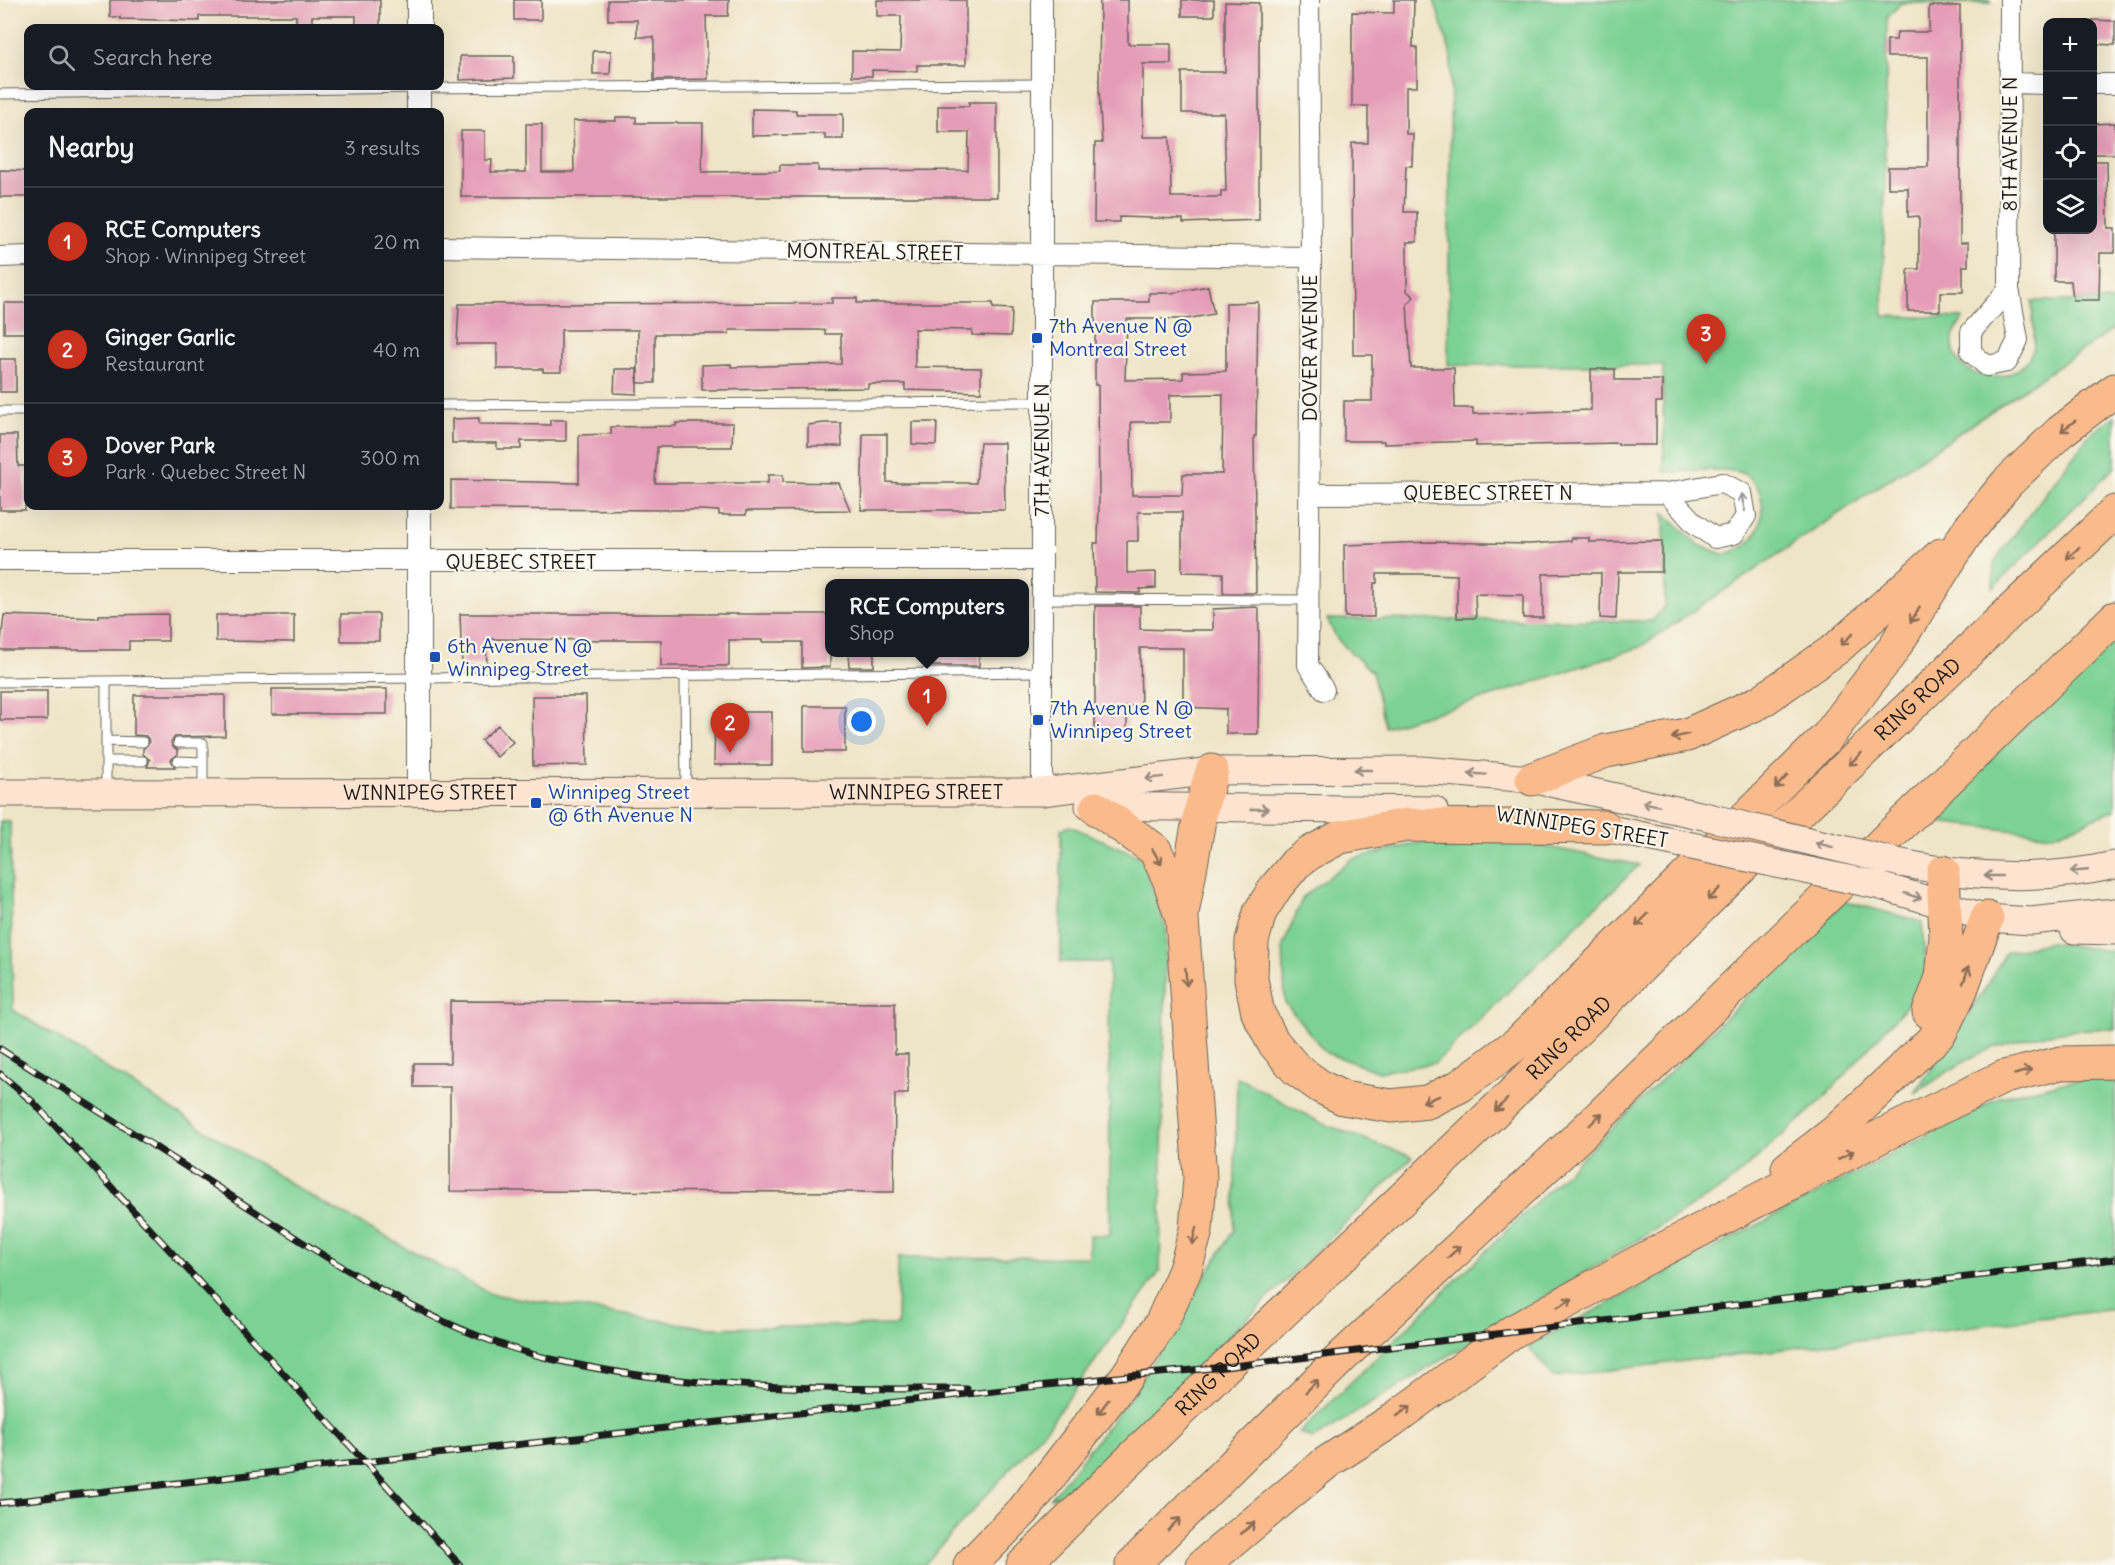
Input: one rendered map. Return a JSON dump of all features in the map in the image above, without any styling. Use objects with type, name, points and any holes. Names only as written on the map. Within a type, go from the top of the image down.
[{"type":"highway","points":[[1605,827],[1407,825],[1340,837],[1310,853],[1296,864],[1276,887],[1260,912],[1252,941],[1251,979],[1258,1013],[1273,1042],[1296,1069],[1321,1088],[1343,1098],[1391,1106],[1427,1102],[1460,1086],[1519,1042],[1828,736],[1893,651],[1969,529],[2007,483],[2060,432],[2115,390]]},
{"type":"highway","name":"RING ROAD","points":[[1023,1565],[1225,1367],[1500,1106],[1761,848],[2115,512]]},
{"type":"highway","points":[[1532,779],[1606,752],[1687,735],[1760,702],[1837,648],[1969,529]]},
{"type":"highway","points":[[1132,1565],[1346,1353],[1577,1138],[2115,618]]},
{"type":"highway","points":[[970,1565],[1023,1511],[1127,1376],[1162,1322],[1185,1270],[1196,1230],[1200,1178],[1182,919],[1201,809],[1212,771]]},
{"type":"highway","points":[[1096,808],[1155,850],[1169,879],[1182,919]]},
{"type":"highway","points":[[1898,1072],[1927,1018],[1942,977],[1945,907],[1943,872]]},
{"type":"highway","points":[[1720,1220],[1836,1131],[1940,1033],[1961,990],[1987,918]]},
{"type":"highway","points":[[1203,1565],[1326,1463],[1391,1421],[1512,1332],[1885,1134],[2004,1077],[2061,1063],[2115,1062]]},
{"type":"main road","name":"WINNIPEG STREET","points":[[0,793],[1042,792],[1212,771],[1421,770],[1532,779],[1943,872],[1990,877],[2086,870],[2115,865]]},
{"type":"main road","name":"WINNIPEG STREET","points":[[1042,792],[1096,808],[1470,810],[1535,815],[1605,827],[1881,886],[1987,918],[2031,921],[2115,912]]},
{"type":"main road","points":[[2031,921],[2074,930],[2115,931]]},
{"type":"street","points":[[419,0],[419,24]]},
{"type":"street","name":"7TH AVENUE N","points":[[1042,0],[1042,792]]},
{"type":"street","name":"DOVER AVENUE","points":[[1309,0],[1311,257],[1308,664],[1324,690]]},
{"type":"street","name":"8TH AVENUE N","points":[[2009,289],[2010,0]]},
{"type":"street","points":[[2010,83],[2043,84]]},
{"type":"street","points":[[2097,84],[2115,84]]},
{"type":"street","points":[[419,90],[419,108]]},
{"type":"street","name":"MONTREAL STREET","points":[[444,247],[1311,257]]},
{"type":"street","points":[[0,257],[24,256]]},
{"type":"street","name":"QUEBEC STREET N","points":[[1309,494],[1667,493]]},
{"type":"street","points":[[419,510],[419,793]]},
{"type":"street","name":"QUEBEC STREET","points":[[0,561],[1042,560]]},
{"type":"lane","points":[[444,87],[1042,84]]},
{"type":"lane","points":[[0,94],[239,90]]},
{"type":"lane","points":[[444,405],[1042,402]]},
{"type":"lane","points":[[0,411],[24,411]]},
{"type":"lane","points":[[1042,599],[1308,600]]},
{"type":"lane","points":[[0,682],[419,680],[1042,672]]},
{"type":"lane","points":[[685,676],[686,792]]},
{"type":"lane","points":[[106,682],[106,793]]},
{"type":"lane","points":[[106,741],[143,742]]},
{"type":"lane","points":[[178,743],[203,743],[203,793]]},
{"type":"lane","points":[[106,761],[143,761]]},
{"type":"lane","points":[[178,761],[203,762]]},
{"type":"green space","points":[[1434,0],[1991,0],[1991,3],[1901,3],[1887,18],[1883,316],[1963,318],[1954,334],[1954,349],[1959,361],[1969,370],[1982,376],[1996,377],[2010,374],[2022,366],[2032,352],[2034,334],[2032,301],[2115,301],[2115,328],[1640,647],[1486,698],[1385,727],[1372,672],[1337,639],[1327,619],[1652,621],[1665,606],[1664,513],[1699,545],[1725,555],[1746,545],[1754,536],[1762,514],[1760,492],[1746,475],[1726,470],[1664,472],[1663,365],[1448,365],[1451,55]]},
{"type":"green space","points":[[2115,416],[2115,467],[1993,588],[1994,562],[2089,435]]},
{"type":"green space","points":[[2115,635],[2115,810],[2053,835],[1928,821]]},
{"type":"green space","points":[[0,821],[10,821],[13,1010],[312,1197],[491,1294],[709,1328],[897,1325],[898,1258],[1089,1257],[1089,1235],[1110,1235],[1109,962],[1061,962],[1061,829],[1070,826],[1141,857],[1166,929],[1160,1271],[1050,1424],[924,1565],[0,1565]]},
{"type":"green space","points":[[1432,840],[1512,840],[1639,865],[1435,1063],[1379,1072],[1326,1053],[1285,1003],[1283,946],[1303,897],[1352,859]]},
{"type":"green space","points":[[1845,901],[1922,922],[1927,983],[1822,1100],[1724,1187],[1313,1439],[1299,1433]]},
{"type":"green space","points":[[2051,942],[2115,952],[2115,1029],[2066,1031],[1997,1047],[1965,1061],[1915,1093],[1986,987],[2006,952]]},
{"type":"green space","points":[[1237,1077],[1321,1123],[1413,1157],[1066,1495],[1051,1498],[1132,1395],[1234,1230]]},
{"type":"green space","points":[[2091,1077],[2115,1084],[2115,1309],[1553,1377],[1528,1346],[2002,1096]]},
{"type":"building","points":[[110,0],[380,0],[380,24],[356,24],[356,16],[312,16],[312,24],[296,24],[296,16],[199,16],[199,21],[110,17]]},
{"type":"building","points":[[514,0],[541,0],[541,20],[514,20]]},
{"type":"building","points":[[608,0],[729,0],[728,16],[706,16],[708,79],[654,80],[654,37],[637,37],[637,20],[608,20]]},
{"type":"building","points":[[877,0],[966,0],[966,65],[917,65],[917,71],[872,70],[872,76],[852,76],[852,51],[900,52],[901,16],[877,16]]},
{"type":"building","points":[[1100,0],[1128,0],[1128,44],[1171,44],[1171,64],[1143,64],[1143,137],[1170,137],[1171,197],[1221,197],[1221,191],[1226,191],[1224,113],[1182,113],[1182,72],[1225,72],[1225,2],[1259,3],[1259,220],[1183,223],[1183,219],[1119,217],[1119,222],[1094,222],[1095,143],[1102,143],[1099,89]]},
{"type":"building","points":[[1182,0],[1214,0],[1214,16],[1182,16]]},
{"type":"building","points":[[1394,0],[1414,0],[1413,47],[1417,47],[1417,87],[1406,87],[1406,134],[1413,134],[1412,166],[1406,166],[1404,212],[1417,212],[1417,242],[1407,242],[1407,291],[1414,297],[1407,304],[1411,368],[1454,368],[1455,408],[1473,408],[1473,414],[1591,410],[1591,369],[1615,369],[1615,380],[1662,380],[1662,402],[1656,402],[1656,445],[1618,445],[1618,443],[1476,446],[1476,441],[1384,444],[1384,441],[1344,441],[1344,401],[1372,401],[1372,355],[1353,355],[1352,143],[1368,143],[1368,106],[1352,106],[1352,12],[1394,13]]},
{"type":"building","points":[[1929,6],[1960,6],[1960,243],[1968,243],[1968,266],[1963,266],[1963,292],[1940,292],[1940,311],[1908,311],[1908,269],[1919,269],[1919,216],[1908,217],[1908,188],[1888,188],[1888,167],[1928,167],[1928,57],[1887,57],[1887,40],[1896,40],[1897,32],[1929,32]]},
{"type":"building","points":[[2097,20],[2115,21],[2115,45],[2097,44]]},
{"type":"building","points":[[593,51],[611,51],[610,74],[593,74]]},
{"type":"building","points":[[460,56],[514,56],[514,78],[460,80]]},
{"type":"building","points":[[969,102],[997,102],[997,197],[461,197],[461,131],[485,131],[485,160],[492,160],[491,172],[526,172],[526,124],[542,124],[542,172],[574,172],[573,121],[616,121],[616,117],[636,117],[636,123],[703,123],[702,172],[780,171],[780,165],[818,165],[818,171],[968,170],[969,132],[938,132],[938,106],[969,106]]},
{"type":"building","points":[[752,109],[796,110],[796,114],[843,114],[843,139],[825,139],[825,134],[752,136]]},
{"type":"building","points":[[2115,123],[2115,154],[2097,154],[2097,124]]},
{"type":"building","points":[[2097,161],[2107,161],[2108,228],[2115,228],[2115,253],[2100,253],[2099,300],[2073,300],[2071,281],[2054,281],[2054,234],[2097,234]]},
{"type":"building","points":[[0,170],[24,171],[24,197],[0,197]]},
{"type":"building","points":[[1208,286],[1214,314],[1186,319],[1127,319],[1125,380],[1183,379],[1183,372],[1226,371],[1226,303],[1258,302],[1256,436],[1254,436],[1256,593],[1223,593],[1223,573],[1182,572],[1182,512],[1138,512],[1138,541],[1127,541],[1127,573],[1156,572],[1156,588],[1140,589],[1140,593],[1095,592],[1094,543],[1098,543],[1099,501],[1095,302],[1149,302],[1149,293],[1172,293]],"holes":[[[1223,394],[1222,474],[1183,474],[1182,495],[1132,495],[1131,422],[1170,422],[1170,395]]]},
{"type":"building","points":[[832,298],[857,298],[857,303],[993,303],[993,308],[1012,309],[1011,336],[972,335],[972,330],[915,329],[915,367],[981,368],[981,392],[905,390],[905,384],[868,384],[868,388],[702,390],[702,365],[731,364],[731,367],[841,364],[841,334],[825,334],[825,330],[729,330],[729,334],[655,334],[655,383],[638,383],[638,330],[561,330],[561,372],[543,372],[543,369],[497,369],[497,344],[457,344],[459,304],[832,303]]},
{"type":"building","points":[[4,303],[24,303],[24,333],[4,333]]},
{"type":"building","points":[[0,359],[16,359],[16,392],[0,392]]},
{"type":"building","points":[[615,369],[637,369],[637,394],[614,393]]},
{"type":"building","points":[[479,418],[479,424],[550,425],[550,420],[566,420],[566,441],[521,441],[521,449],[497,449],[497,443],[452,443],[452,419]]},
{"type":"building","points":[[912,422],[937,422],[936,445],[912,444]]},
{"type":"building","points":[[676,423],[733,423],[732,447],[657,447],[655,483],[768,483],[768,475],[783,475],[783,482],[839,483],[850,510],[746,511],[746,515],[719,515],[719,511],[700,510],[451,509],[451,480],[579,483],[579,435],[611,434],[611,427],[676,426]]},
{"type":"building","points":[[841,423],[842,446],[808,446],[808,425]]},
{"type":"building","points":[[863,434],[887,434],[887,482],[899,483],[976,483],[980,443],[1004,443],[1005,510],[861,510]]},
{"type":"building","points":[[0,435],[17,435],[18,466],[24,466],[24,510],[0,510]]},
{"type":"building","points":[[1571,538],[1589,538],[1589,542],[1662,541],[1662,572],[1618,572],[1616,619],[1600,618],[1601,573],[1543,574],[1543,618],[1523,618],[1523,595],[1475,594],[1476,618],[1457,618],[1457,575],[1377,574],[1377,583],[1374,583],[1374,617],[1345,617],[1344,545],[1431,542],[1530,544],[1571,541]]},
{"type":"building","points":[[1095,606],[1140,606],[1140,629],[1169,630],[1213,630],[1213,609],[1256,607],[1259,609],[1258,734],[1226,734],[1226,709],[1183,707],[1183,648],[1140,648],[1141,706],[1127,706],[1127,734],[1095,734]]},
{"type":"building","points":[[168,614],[168,641],[129,641],[129,650],[0,650],[4,615],[99,618],[99,615]]},
{"type":"building","points":[[341,614],[379,614],[379,641],[341,641]]},
{"type":"building","points":[[460,614],[825,614],[825,657],[830,657],[830,667],[802,668],[802,642],[729,640],[729,666],[661,666],[661,640],[486,639],[487,665],[462,665]]},
{"type":"building","points":[[216,615],[294,615],[294,642],[216,641]]},
{"type":"building","points":[[848,657],[874,657],[874,667],[849,667]]},
{"type":"building","points":[[930,657],[979,657],[979,666],[930,666]]},
{"type":"building","points":[[272,689],[387,689],[387,714],[272,714]]},
{"type":"building","points":[[0,691],[47,691],[47,720],[0,720]]},
{"type":"building","points":[[134,695],[225,695],[225,736],[175,737],[171,742],[178,750],[178,754],[171,760],[175,767],[147,767],[150,760],[143,754],[143,749],[150,742],[146,736],[134,735]]},
{"type":"building","points":[[532,696],[586,696],[587,765],[533,766]]},
{"type":"building","points":[[804,706],[845,706],[845,752],[804,752]]},
{"type":"building","points":[[715,712],[772,712],[772,765],[714,765]]},
{"type":"building","points":[[498,725],[513,742],[497,757],[481,740]]},
{"type":"building","points":[[450,1001],[895,1003],[895,1054],[908,1054],[908,1094],[895,1094],[894,1192],[450,1191],[450,1087],[414,1087],[414,1063],[450,1063]]},
{"type":"railway","points":[[0,1049],[343,1267],[423,1312],[507,1347],[602,1369],[706,1383],[811,1388],[967,1389]]},
{"type":"railway","points":[[0,1074],[33,1102],[460,1565]]},
{"type":"railway","points":[[0,1503],[1127,1376],[1225,1367],[2115,1259]]},
{"type":"place","name":"7th Avenue N @ Montreal Street","points":[[1037,338]]},
{"type":"place","name":"Dover Park","points":[[1706,364]]},
{"type":"place","name":"6th Avenue N @ Winnipeg Street","points":[[435,657]]},
{"type":"place","name":"7th Avenue N @ Winnipeg Street","points":[[1038,720]]},
{"type":"place","name":"RCE Computers","points":[[927,726]]},
{"type":"place","name":"Ginger Garlic","points":[[730,753]]},
{"type":"place","name":"Winnipeg Street @ 6th Avenue N","points":[[536,803]]}]
